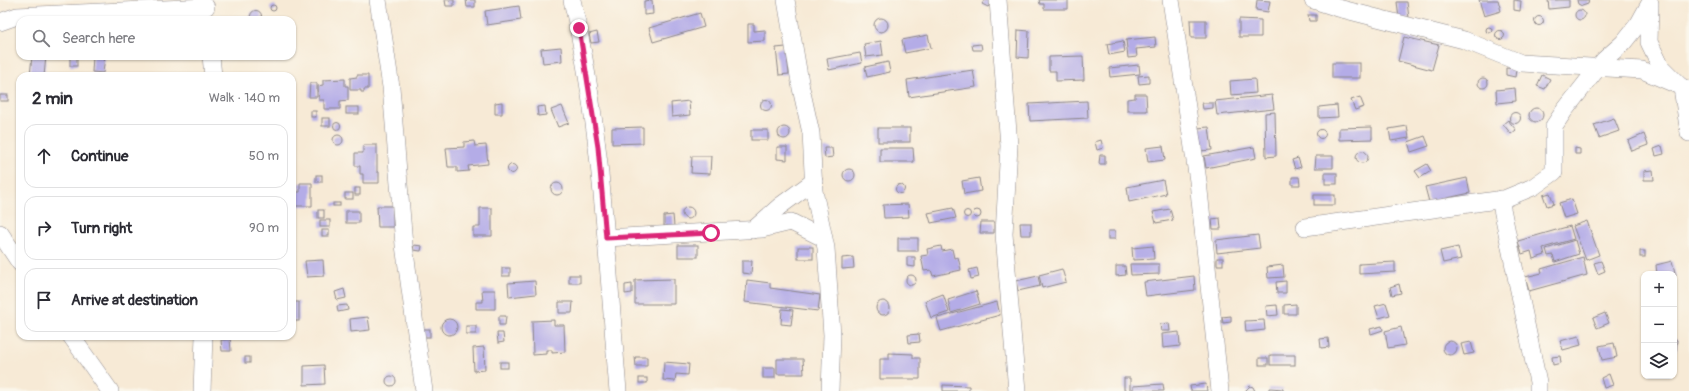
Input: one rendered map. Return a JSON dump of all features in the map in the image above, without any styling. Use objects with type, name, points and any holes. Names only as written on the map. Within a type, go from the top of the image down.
[{"type":"street","points":[[378,0],[391,87],[404,245],[424,391]]},
{"type":"street","points":[[572,0],[579,28],[598,147],[618,391]]},
{"type":"street","points":[[786,0],[801,88],[811,132],[814,181],[824,238],[832,335],[830,391]]},
{"type":"street","points":[[998,0],[1009,146],[1004,234],[1016,391]]},
{"type":"street","points":[[1171,0],[1198,181],[1220,391]]},
{"type":"street","points":[[1313,0],[1338,8],[1464,40],[1521,63],[1642,70],[1686,89]]},
{"type":"street","points":[[1305,227],[1500,200],[1533,186],[1554,172],[1554,126],[1598,68],[1639,23],[1650,2]]},
{"type":"street","points":[[1650,2],[1649,42],[1661,67],[1686,89],[1689,134]]},
{"type":"street","points":[[17,16],[207,9]]},
{"type":"street","points":[[0,22],[16,16]]},
{"type":"street","points":[[211,60],[213,72]]},
{"type":"street","points":[[753,230],[780,206],[814,181]]},
{"type":"street","points":[[1500,200],[1536,374],[1538,391]]},
{"type":"street","points":[[606,238],[753,230],[792,222],[824,238]]},
{"type":"street","points":[[0,232],[16,257]]},
{"type":"street","points":[[74,340],[110,391]]},
{"type":"street","points":[[202,391],[204,340]]},
{"type":"building","points":[[445,0],[454,0],[454,6],[446,6]]},
{"type":"building","points":[[466,0],[475,0],[475,7],[467,7]]},
{"type":"building","points":[[652,0],[653,14],[644,15],[644,1]]},
{"type":"building","points":[[985,0],[993,0],[988,7],[982,4]]},
{"type":"building","points":[[1039,0],[1068,0],[1068,9],[1044,9],[1044,4],[1040,4]]},
{"type":"building","points":[[1257,0],[1270,1],[1268,12],[1256,10]]},
{"type":"building","points":[[1479,0],[1498,0],[1501,11],[1484,16]]},
{"type":"building","points":[[1514,0],[1521,1],[1520,11],[1514,10]]},
{"type":"building","points":[[1548,0],[1569,0],[1569,7],[1549,9]]},
{"type":"building","points":[[1577,0],[1589,0],[1588,4],[1582,6],[1578,4]]},
{"type":"building","points":[[1397,2],[1407,2],[1409,18],[1399,19]]},
{"type":"building","points":[[273,5],[276,8],[273,11],[270,8]]},
{"type":"building","points":[[519,6],[521,20],[487,25],[485,11]]},
{"type":"building","points":[[1578,10],[1582,10],[1584,11],[1584,19],[1578,20],[1575,17],[1575,13]]},
{"type":"building","points":[[254,11],[258,11],[261,16],[251,16],[252,12]]},
{"type":"building","points":[[700,13],[704,27],[653,42],[649,28]]},
{"type":"building","points":[[1308,15],[1316,15],[1316,21],[1309,21]]},
{"type":"building","points":[[1537,17],[1541,17],[1543,21],[1541,25],[1537,25],[1535,23],[1535,19]]},
{"type":"building","points":[[878,18],[884,18],[888,22],[888,28],[884,32],[878,32],[874,28],[874,22]]},
{"type":"building","points":[[1239,19],[1261,20],[1261,37],[1239,37]]},
{"type":"building","points":[[1190,20],[1206,20],[1206,38],[1191,38]]},
{"type":"building","points":[[748,24],[754,24],[754,31],[765,30],[765,41],[748,42]]},
{"type":"building","points":[[1489,27],[1492,30],[1489,33],[1486,30]]},
{"type":"building","points":[[1018,30],[1029,31],[1028,58],[1017,57]]},
{"type":"building","points":[[1500,30],[1505,35],[1500,40],[1495,35]]},
{"type":"building","points":[[597,32],[599,42],[591,43],[589,34]]},
{"type":"building","points":[[928,35],[931,48],[905,53],[902,40]]},
{"type":"building","points":[[1155,37],[1156,47],[1136,49],[1137,57],[1128,58],[1126,40]]},
{"type":"building","points":[[1404,37],[1439,45],[1432,70],[1398,61]]},
{"type":"building","points":[[881,41],[883,55],[866,57],[864,44]]},
{"type":"building","points":[[1123,41],[1125,52],[1109,55],[1107,44]]},
{"type":"building","points":[[981,44],[982,50],[973,50],[972,45]]},
{"type":"building","points":[[561,47],[562,61],[543,63],[541,49]]},
{"type":"building","points":[[786,47],[789,74],[779,75],[776,48]]},
{"type":"building","points":[[860,53],[862,63],[829,70],[827,59]]},
{"type":"building","points":[[1083,56],[1084,80],[1056,81],[1056,71],[1049,71],[1049,57]]},
{"type":"building","points":[[32,60],[46,60],[44,72],[30,72]]},
{"type":"building","points":[[70,60],[77,60],[77,66],[70,66]]},
{"type":"building","points":[[93,60],[105,60],[103,72],[92,72]]},
{"type":"building","points":[[888,62],[890,72],[867,77],[865,67]]},
{"type":"building","points":[[1332,63],[1360,63],[1360,78],[1332,78]]},
{"type":"building","points":[[1139,65],[1140,74],[1110,77],[1109,68]]},
{"type":"building","points":[[1506,68],[1516,69],[1515,77],[1506,75]]},
{"type":"building","points":[[973,70],[976,87],[909,97],[907,80]]},
{"type":"building","points":[[357,75],[368,75],[368,89],[364,89],[364,92],[361,92],[361,90],[350,90],[350,78],[357,77]]},
{"type":"building","points":[[1149,75],[1149,83],[1139,84],[1138,76]]},
{"type":"building","points":[[1542,75],[1550,79],[1545,89],[1537,86]]},
{"type":"building","points":[[1483,78],[1488,83],[1483,88],[1478,83]]},
{"type":"building","points":[[345,79],[345,86],[348,86],[348,100],[340,101],[340,109],[324,109],[324,100],[319,100],[318,86],[323,85],[323,80]]},
{"type":"building","points":[[1255,79],[1256,93],[1231,95],[1230,81]]},
{"type":"building","points":[[310,83],[317,83],[317,97],[309,97]]},
{"type":"building","points":[[1515,88],[1516,101],[1497,103],[1496,90]]},
{"type":"building","points":[[1135,94],[1146,94],[1147,111],[1127,111],[1127,99],[1135,98]]},
{"type":"building","points":[[0,95],[8,95],[8,101],[0,101]]},
{"type":"building","points":[[1272,95],[1274,109],[1217,115],[1215,101]]},
{"type":"building","points":[[1360,97],[1364,107],[1355,110],[1351,100]]},
{"type":"building","points":[[766,99],[770,101],[772,105],[770,109],[766,111],[762,109],[760,105],[762,101]]},
{"type":"building","points":[[689,101],[690,115],[672,117],[671,103]]},
{"type":"building","points":[[1087,101],[1088,118],[1030,121],[1029,104]]},
{"type":"building","points":[[502,102],[502,114],[495,114],[495,103]]},
{"type":"building","points":[[1202,103],[1213,103],[1213,108],[1203,109]]},
{"type":"building","points":[[1337,105],[1338,117],[1319,118],[1319,107]]},
{"type":"building","points":[[545,106],[546,115],[538,116],[537,107]]},
{"type":"building","points":[[562,106],[569,123],[558,127],[551,110]]},
{"type":"building","points":[[346,107],[359,107],[359,114],[346,114]]},
{"type":"building","points":[[1536,108],[1541,110],[1543,115],[1541,120],[1536,122],[1531,120],[1529,115],[1531,110]]},
{"type":"building","points":[[311,111],[316,111],[316,117],[311,117]]},
{"type":"building","points":[[1275,112],[1276,156],[1266,157],[1265,113]]},
{"type":"building","points":[[1513,113],[1517,113],[1519,114],[1519,122],[1513,123],[1510,120],[1510,116]]},
{"type":"building","points":[[322,118],[330,118],[330,126],[322,126]]},
{"type":"building","points":[[1614,118],[1619,131],[1599,138],[1594,125]]},
{"type":"building","points":[[1508,120],[1516,130],[1511,134],[1503,124]]},
{"type":"building","points":[[337,123],[340,126],[337,129],[334,126]]},
{"type":"building","points":[[1407,126],[1409,138],[1391,141],[1389,129]]},
{"type":"building","points":[[643,127],[643,143],[612,144],[612,128]]},
{"type":"building","points":[[782,127],[786,127],[790,133],[786,139],[782,139],[778,135],[778,131]]},
{"type":"building","points":[[1209,127],[1212,150],[1199,151],[1197,128]]},
{"type":"building","points":[[1372,127],[1372,139],[1339,140],[1339,128]]},
{"type":"building","points":[[878,128],[910,128],[910,142],[878,142]]},
{"type":"building","points":[[751,130],[768,130],[768,140],[751,140]]},
{"type":"building","points":[[1319,130],[1323,130],[1325,134],[1323,138],[1319,138],[1317,136],[1317,132]]},
{"type":"building","points":[[1644,134],[1648,145],[1632,151],[1628,141]]},
{"type":"building","points":[[336,135],[340,135],[342,136],[342,144],[336,145],[333,142],[333,138]]},
{"type":"building","points":[[1425,136],[1429,146],[1411,152],[1408,142]]},
{"type":"building","points":[[1101,140],[1103,148],[1097,150],[1095,142]]},
{"type":"building","points":[[474,141],[475,146],[486,145],[488,164],[468,166],[469,171],[457,172],[457,167],[448,167],[446,148],[464,147],[464,142]]},
{"type":"building","points":[[363,145],[377,145],[377,172],[379,172],[379,183],[363,183],[363,174],[360,174],[360,166],[355,166],[355,153],[363,153]]},
{"type":"building","points":[[1163,146],[1165,160],[1148,162],[1146,148]]},
{"type":"building","points":[[1662,146],[1664,154],[1656,156],[1654,149]]},
{"type":"building","points":[[777,147],[787,147],[787,160],[777,159]]},
{"type":"building","points":[[1254,147],[1256,158],[1206,168],[1204,156]]},
{"type":"building","points":[[824,148],[832,148],[833,157],[825,158]]},
{"type":"building","points":[[880,148],[913,148],[914,162],[880,162]]},
{"type":"building","points":[[1575,148],[1580,149],[1580,154],[1575,154]]},
{"type":"building","points":[[1360,151],[1364,151],[1368,157],[1364,163],[1360,163],[1356,159],[1356,155]]},
{"type":"building","points":[[1100,155],[1105,155],[1105,164],[1099,164]]},
{"type":"building","points":[[692,156],[711,156],[710,174],[691,173]]},
{"type":"building","points":[[1316,156],[1333,156],[1333,168],[1315,168]]},
{"type":"building","points":[[1298,158],[1301,167],[1295,169],[1292,160]]},
{"type":"building","points":[[512,164],[517,169],[512,174],[507,169]]},
{"type":"building","points":[[1427,164],[1431,171],[1420,178],[1415,171]]},
{"type":"building","points":[[847,169],[851,169],[855,175],[851,181],[847,181],[843,177],[843,173]]},
{"type":"building","points":[[1653,170],[1654,180],[1644,180],[1644,171]]},
{"type":"building","points":[[1325,173],[1337,173],[1337,184],[1325,184]]},
{"type":"building","points":[[316,175],[322,175],[322,182],[316,182]]},
{"type":"building","points":[[1292,177],[1299,177],[1300,185],[1292,185]]},
{"type":"building","points":[[979,178],[981,191],[964,194],[962,181]]},
{"type":"building","points":[[1467,178],[1470,193],[1429,202],[1425,187]]},
{"type":"building","points":[[1163,180],[1166,194],[1129,202],[1127,187]]},
{"type":"building","points":[[300,183],[312,183],[312,206],[296,206],[296,192],[300,192]]},
{"type":"building","points":[[557,183],[561,185],[563,189],[561,193],[557,195],[553,193],[551,189],[553,185]]},
{"type":"building","points":[[900,184],[905,189],[900,194],[895,189]]},
{"type":"building","points":[[355,188],[360,188],[360,195],[355,195]]},
{"type":"building","points":[[345,193],[353,193],[353,199],[345,199]]},
{"type":"building","points":[[1550,193],[1554,204],[1547,206],[1543,195]]},
{"type":"building","points":[[1314,195],[1335,195],[1335,205],[1314,205]]},
{"type":"building","points":[[1572,199],[1577,214],[1564,218],[1559,203]]},
{"type":"building","points":[[333,203],[340,203],[340,206],[333,206]]},
{"type":"building","points":[[908,204],[909,217],[884,218],[883,205]]},
{"type":"building","points":[[377,206],[393,206],[393,227],[378,227]]},
{"type":"building","points":[[686,207],[690,207],[694,213],[690,219],[686,219],[682,215],[682,211]]},
{"type":"building","points":[[480,208],[492,208],[492,236],[473,236],[473,227],[480,227]]},
{"type":"building","points":[[953,208],[956,218],[931,223],[928,213]]},
{"type":"building","points":[[1170,209],[1173,220],[1156,223],[1153,212]]},
{"type":"building","points":[[318,210],[324,210],[324,218],[318,218]]},
{"type":"building","points":[[977,210],[980,211],[980,217],[977,218],[974,217],[973,214],[974,211]]},
{"type":"building","points":[[346,211],[359,211],[359,223],[346,223]]},
{"type":"building","points":[[967,211],[970,214],[967,217],[964,214]]},
{"type":"building","points":[[673,215],[674,226],[664,226],[664,216]]},
{"type":"building","points":[[1220,218],[1221,229],[1213,229],[1212,219]]},
{"type":"building","points":[[320,220],[330,220],[330,227],[320,227]]},
{"type":"building","points":[[1587,221],[1599,255],[1586,260],[1573,226]]},
{"type":"building","points":[[981,222],[994,222],[994,233],[980,233]]},
{"type":"building","points":[[1020,223],[1031,223],[1031,235],[1021,235]]},
{"type":"building","points":[[1570,226],[1574,239],[1543,248],[1545,255],[1533,259],[1531,251],[1522,254],[1518,241]]},
{"type":"building","points":[[322,230],[329,230],[329,236],[322,236]]},
{"type":"building","points":[[1108,231],[1115,231],[1115,239],[1108,239]]},
{"type":"building","points":[[1258,235],[1260,248],[1217,253],[1216,240]]},
{"type":"building","points":[[898,238],[918,238],[918,251],[898,251]]},
{"type":"building","points":[[1575,240],[1579,254],[1555,262],[1553,255],[1548,256],[1546,249]]},
{"type":"building","points":[[414,245],[422,246],[421,251],[413,250]]},
{"type":"building","points":[[678,245],[698,245],[698,257],[678,257]]},
{"type":"building","points":[[941,246],[942,251],[952,249],[954,258],[958,257],[961,270],[933,276],[931,270],[924,271],[921,256],[928,255],[927,249]]},
{"type":"building","points":[[1153,246],[1154,259],[1133,260],[1132,248]]},
{"type":"building","points":[[798,247],[813,247],[813,259],[798,259]]},
{"type":"building","points":[[1458,247],[1461,259],[1443,263],[1440,251]]},
{"type":"building","points":[[1640,251],[1645,251],[1645,257],[1640,257]]},
{"type":"building","points":[[853,257],[854,268],[842,269],[842,258]]},
{"type":"building","points":[[907,257],[915,257],[915,267],[907,266]]},
{"type":"building","points":[[1583,257],[1587,275],[1529,291],[1525,277],[1542,273],[1541,269]]},
{"type":"building","points":[[1217,258],[1223,258],[1223,265],[1217,265]]},
{"type":"building","points":[[323,260],[324,276],[307,277],[305,261]]},
{"type":"building","points":[[742,261],[752,261],[751,274],[742,273]]},
{"type":"building","points":[[1601,261],[1605,271],[1598,274],[1594,263]]},
{"type":"building","points":[[1672,261],[1675,271],[1657,271],[1656,265]]},
{"type":"building","points":[[1395,262],[1395,272],[1359,274],[1359,264]]},
{"type":"building","points":[[1130,264],[1159,264],[1159,274],[1131,275]]},
{"type":"building","points":[[1283,265],[1284,277],[1268,278],[1267,267]]},
{"type":"building","points":[[1116,266],[1125,266],[1126,275],[1116,276]]},
{"type":"building","points":[[502,268],[510,268],[510,276],[502,276]]},
{"type":"building","points":[[977,268],[979,277],[971,279],[969,270]]},
{"type":"building","points":[[1062,269],[1066,282],[1042,288],[1039,275]]},
{"type":"building","points":[[569,275],[580,275],[580,283],[569,283]]},
{"type":"building","points":[[909,275],[913,275],[916,280],[913,285],[909,285],[906,282],[906,278]]},
{"type":"building","points":[[1038,276],[1040,286],[1018,291],[1016,281]]},
{"type":"building","points":[[1194,276],[1195,290],[1146,296],[1144,282]]},
{"type":"building","points":[[674,279],[674,304],[635,304],[635,280]]},
{"type":"building","points":[[747,280],[770,283],[770,288],[820,295],[818,311],[745,302]]},
{"type":"building","points":[[535,281],[536,294],[509,297],[508,283]]},
{"type":"building","points":[[1286,281],[1286,293],[1277,293],[1276,282]]},
{"type":"building","points":[[632,284],[632,293],[625,294],[625,285]]},
{"type":"building","points":[[1399,284],[1401,293],[1392,295],[1390,287]]},
{"type":"building","points":[[344,289],[346,298],[337,300],[335,292]]},
{"type":"building","points":[[482,290],[495,290],[495,309],[476,309],[476,302],[483,302]]},
{"type":"building","points":[[976,291],[980,304],[951,313],[948,300]]},
{"type":"building","points":[[943,294],[949,312],[931,318],[925,301]]},
{"type":"building","points":[[883,301],[888,303],[890,308],[888,313],[883,315],[878,313],[876,308],[878,303]]},
{"type":"building","points":[[296,302],[299,302],[299,321],[296,321]]},
{"type":"building","points":[[559,302],[573,302],[572,313],[559,313]]},
{"type":"building","points":[[997,302],[1000,315],[941,331],[937,318]]},
{"type":"building","points":[[1386,303],[1390,315],[1379,318],[1375,306]]},
{"type":"building","points":[[1296,304],[1296,314],[1284,314],[1284,305]]},
{"type":"building","points":[[347,305],[348,310],[338,312],[337,306]]},
{"type":"building","points":[[1277,305],[1278,315],[1267,316],[1266,306]]},
{"type":"building","points":[[782,309],[793,310],[791,325],[781,324]]},
{"type":"building","points":[[1605,313],[1609,323],[1597,328],[1593,318]]},
{"type":"building","points":[[499,316],[506,316],[505,325],[499,325]]},
{"type":"building","points":[[1231,316],[1231,322],[1223,323],[1222,317]]},
{"type":"building","points":[[368,317],[370,330],[351,332],[350,319]]},
{"type":"building","points":[[449,319],[456,324],[457,327],[452,334],[449,335],[442,330],[441,327],[446,320]]},
{"type":"building","points":[[554,320],[554,325],[564,325],[565,352],[552,353],[552,350],[546,350],[546,354],[533,355],[532,321]]},
{"type":"building","points":[[1264,320],[1265,330],[1246,332],[1245,321]]},
{"type":"building","points":[[1169,323],[1170,331],[1161,331],[1160,324]]},
{"type":"building","points":[[466,326],[476,326],[476,334],[466,334]]},
{"type":"building","points":[[1382,326],[1383,330],[1371,334],[1370,329]]},
{"type":"building","points":[[1401,327],[1405,345],[1388,348],[1385,331]]},
{"type":"building","points":[[420,329],[430,329],[430,337],[420,337]]},
{"type":"building","points":[[1179,332],[1180,346],[1163,348],[1162,334]]},
{"type":"building","points":[[497,333],[503,333],[504,342],[498,343]]},
{"type":"building","points":[[919,334],[920,342],[909,343],[908,335]]},
{"type":"building","points":[[1579,336],[1581,345],[1563,350],[1560,341]]},
{"type":"building","points":[[1328,338],[1329,347],[1321,348],[1320,339]]},
{"type":"building","points":[[221,340],[230,340],[231,351],[222,351]]},
{"type":"building","points":[[1447,341],[1453,341],[1457,345],[1457,351],[1453,355],[1447,355],[1443,351],[1443,345]]},
{"type":"building","points":[[1471,342],[1474,353],[1464,355],[1461,344]]},
{"type":"building","points":[[1614,343],[1617,357],[1602,360],[1599,346]]},
{"type":"building","points":[[484,347],[485,370],[474,371],[473,348]]},
{"type":"building","points":[[889,353],[913,354],[913,358],[920,358],[920,379],[880,379],[880,359],[889,359]]},
{"type":"building","points":[[1270,355],[1295,355],[1295,365],[1270,365]]},
{"type":"building","points":[[1560,356],[1561,363],[1553,365],[1552,357]]},
{"type":"building","points":[[245,357],[250,357],[250,363],[245,363]]},
{"type":"building","points":[[635,357],[647,357],[647,366],[636,366]]},
{"type":"building","points":[[1259,358],[1268,358],[1268,365],[1259,365]]},
{"type":"building","points":[[777,359],[803,359],[804,374],[777,374]]},
{"type":"building","points":[[500,362],[508,362],[508,368],[500,368]]},
{"type":"building","points":[[664,362],[689,364],[688,375],[676,374],[675,381],[663,380]]},
{"type":"building","points":[[324,365],[325,384],[304,385],[304,366]]},
{"type":"building","points":[[763,368],[775,368],[775,378],[763,378]]},
{"type":"building","points":[[1609,374],[1613,385],[1604,388],[1601,378]]},
{"type":"building","points":[[389,376],[393,376],[396,381],[393,386],[389,386],[386,383],[386,379]]},
{"type":"building","points":[[639,378],[647,378],[647,383],[639,383]]},
{"type":"building","points":[[1124,378],[1130,378],[1130,391],[1124,390]]},
{"type":"building","points":[[1163,384],[1164,391],[1133,391],[1133,386]]},
{"type":"building","points":[[1206,384],[1207,391],[1191,391],[1190,386]]},
{"type":"building","points":[[943,385],[969,386],[969,391],[943,391]]},
{"type":"building","points":[[1250,386],[1253,387],[1255,391],[1245,391]]},
{"type":"building","points":[[1269,388],[1283,389],[1283,391],[1269,391]]},
{"type":"route","points":[[579,28],[598,147],[606,238],[711,233]]}]
